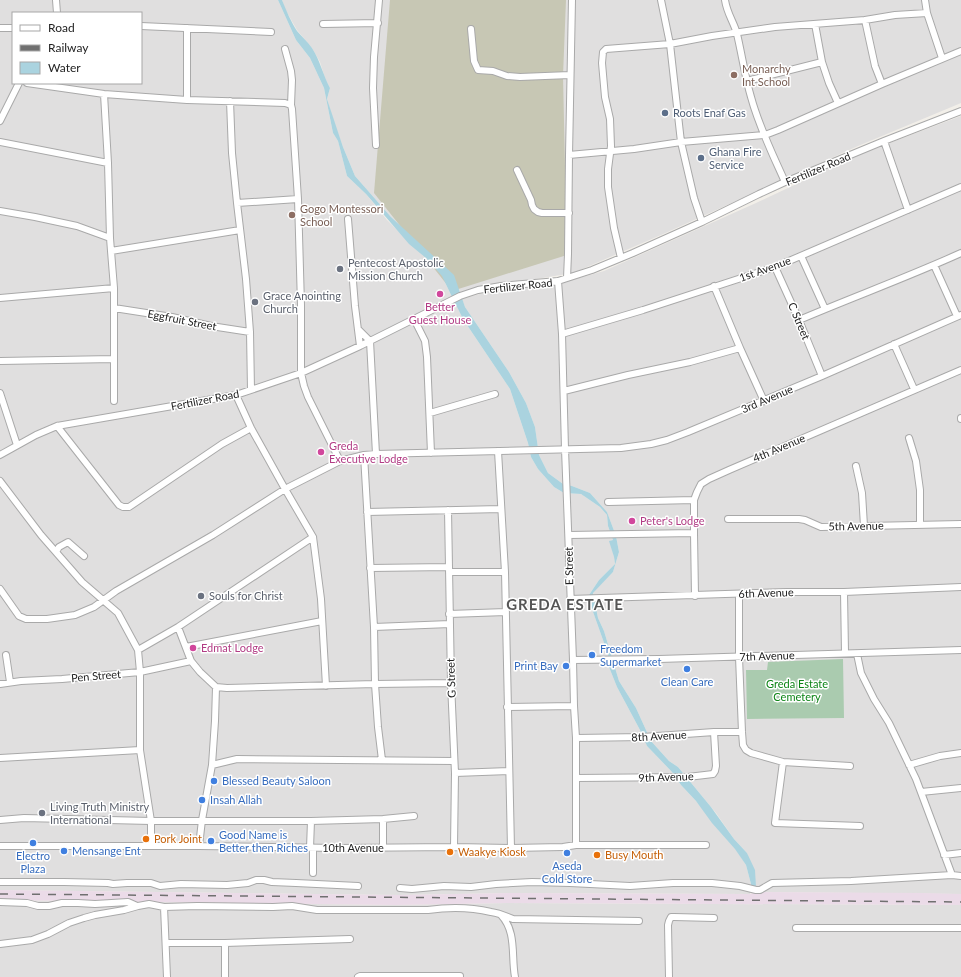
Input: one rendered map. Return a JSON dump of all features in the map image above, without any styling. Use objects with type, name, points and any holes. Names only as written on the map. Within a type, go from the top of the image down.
[{"type":"street","points":[[56,0],[57,12]]},
{"type":"street","points":[[376,145],[373,88],[379,0]]},
{"type":"street","points":[[567,278],[572,0]]},
{"type":"street","points":[[661,0],[670,44],[681,142],[694,198],[702,222]]},
{"type":"street","points":[[725,0],[726,7],[737,32],[747,81],[756,112],[785,182]]},
{"type":"street","points":[[925,0],[927,13],[942,58]]},
{"type":"street","points":[[622,258],[614,228],[608,188],[610,119],[605,97],[602,64],[603,52],[606,50],[670,44],[775,27],[865,20],[927,13]]},
{"type":"street","points":[[865,20],[882,84]]},
{"type":"street","points":[[323,24],[378,23]]},
{"type":"street","points":[[815,24],[822,62],[838,103]]},
{"type":"street","points":[[142,26],[271,32]]},
{"type":"street","points":[[0,28],[12,28]]},
{"type":"street","points":[[187,28],[187,100]]},
{"type":"street","points":[[471,29],[474,61],[478,70],[520,77],[570,75]]},
{"type":"street","points":[[285,49],[292,80],[291,105],[298,199],[301,373],[308,397],[340,461]]},
{"type":"street","points":[[569,155],[634,149],[681,142],[765,135],[961,51]]},
{"type":"street","points":[[747,81],[822,62]]},
{"type":"street","points":[[0,122],[19,84]]},
{"type":"street","points":[[34,84],[104,94],[187,100],[285,103],[291,105]]},
{"type":"street","points":[[104,94],[110,238],[114,288],[114,401]]},
{"type":"street","points":[[230,101],[232,153],[246,280],[250,332],[252,390]]},
{"type":"street","name":"Fertilizer Road","points":[[0,455],[36,435],[57,426],[236,395],[252,390],[301,373],[360,346],[451,300],[478,290],[501,286],[558,281],[592,270],[702,222],[785,182],[961,111]]},
{"type":"street","points":[[884,141],[908,210]]},
{"type":"street","points":[[0,142],[108,163]]},
{"type":"street","points":[[517,170],[534,209],[542,214],[568,213]]},
{"type":"street","name":"1st Avenue","points":[[562,334],[643,310],[775,267],[961,187]]},
{"type":"street","points":[[237,203],[298,199]]},
{"type":"street","points":[[0,211],[77,226],[110,238]]},
{"type":"street","points":[[348,219],[355,306],[360,346]]},
{"type":"street","points":[[111,251],[240,230]]},
{"type":"street","points":[[800,320],[961,253]]},
{"type":"street","points":[[801,256],[825,309]]},
{"type":"street","points":[[934,265],[959,315]]},
{"type":"street","name":"C Street","points":[[775,267],[800,320],[822,376]]},
{"type":"street","name":"E Street","points":[[558,281],[562,334],[576,738],[576,845]]},
{"type":"street","points":[[714,286],[764,401]]},
{"type":"street","points":[[0,298],[114,288]]},
{"type":"street","name":"Eggfruit Street","points":[[114,308],[172,317],[211,326],[250,332]]},
{"type":"street","name":"3rd Avenue","points":[[0,590],[18,616],[26,619],[47,619],[75,615],[94,607],[116,591],[213,535],[285,489],[340,461],[364,455],[376,454],[621,448],[651,444],[667,440],[764,401],[959,315]]},
{"type":"street","points":[[414,319],[425,341],[431,453]]},
{"type":"street","points":[[358,329],[370,340],[376,454]]},
{"type":"street","points":[[894,344],[914,389]]},
{"type":"street","points":[[564,391],[628,375],[690,362],[740,348]]},
{"type":"street","points":[[0,361],[114,359]]},
{"type":"street","name":"4th Avenue","points":[[695,596],[694,500],[701,484],[914,389],[961,370]]},
{"type":"street","points":[[0,394],[17,445]]},
{"type":"street","points":[[430,413],[495,394]]},
{"type":"street","points":[[236,395],[251,428],[313,537],[319,580],[326,686]]},
{"type":"street","points":[[57,426],[119,505],[123,507],[129,507],[222,444],[251,428]]},
{"type":"street","points":[[909,438],[916,461],[920,490],[920,525]]},
{"type":"street","points":[[498,452],[505,572],[511,848]]},
{"type":"street","points":[[364,455],[374,627],[375,684],[382,760]]},
{"type":"street","points":[[856,466],[862,493],[864,526]]},
{"type":"street","points":[[0,481],[41,535],[82,582],[118,613],[138,650],[140,672],[140,750],[151,821],[152,846]]},
{"type":"street","points":[[608,502],[694,500]]},
{"type":"street","points":[[367,512],[501,508]]},
{"type":"street","name":"G Street","points":[[448,510],[449,614],[454,761],[454,847]]},
{"type":"street","name":"5th Avenue","points":[[728,519],[799,519],[821,527],[961,524]]},
{"type":"street","points":[[569,535],[694,533]]},
{"type":"street","points":[[138,650],[178,627],[313,537]]},
{"type":"street","points":[[56,552],[59,547],[68,542],[84,556]]},
{"type":"street","points":[[370,568],[449,569],[505,572]]},
{"type":"street","name":"6th Avenue","points":[[570,599],[787,592],[844,592],[961,587]]},
{"type":"street","points":[[844,592],[845,653]]},
{"type":"street","points":[[739,594],[739,657],[742,732],[743,744],[746,750],[751,753],[783,762],[850,766]]},
{"type":"street","points":[[449,614],[506,612]]},
{"type":"street","points":[[186,647],[322,621]]},
{"type":"street","points":[[374,627],[450,624]]},
{"type":"street","points":[[178,627],[191,662],[216,687],[451,684]]},
{"type":"street","name":"7th Avenue","points":[[573,660],[666,659],[961,650]]},
{"type":"street","points":[[857,654],[861,673],[874,699],[889,723],[916,779],[952,875]]},
{"type":"street","points":[[6,656],[10,682]]},
{"type":"street","name":"Pen Street","points":[[0,684],[140,672],[191,662]]},
{"type":"street","points":[[199,846],[212,765],[216,687]]},
{"type":"street","points":[[507,707],[574,706]]},
{"type":"street","name":"8th Avenue","points":[[576,738],[643,737],[714,732],[742,732]]},
{"type":"street","name":"9th Avenue","points":[[576,778],[688,777],[713,774],[716,766],[714,732]]},
{"type":"street","points":[[0,758],[140,750]]},
{"type":"street","points":[[909,765],[940,756],[961,753]]},
{"type":"street","points":[[212,765],[237,759],[454,761]]},
{"type":"street","points":[[783,762],[775,823],[860,826]]},
{"type":"street","points":[[454,773],[509,771]]},
{"type":"street","points":[[921,792],[961,788]]},
{"type":"street","points":[[0,820],[24,818],[151,821],[311,821],[383,819],[414,816]]},
{"type":"street","points":[[383,819],[383,848]]},
{"type":"street","points":[[311,821],[313,873]]},
{"type":"street","name":"10th Avenue","points":[[0,846],[511,848],[563,847],[576,845],[706,845]]},
{"type":"street","points":[[944,855],[961,853]]},
{"type":"street","points":[[400,888],[412,889],[444,886],[471,887],[532,882],[630,886],[674,883],[712,883],[760,890],[772,883],[851,881],[952,875],[961,876]]},
{"type":"street","points":[[0,882],[113,884],[151,883],[160,886],[181,884],[227,885],[264,880],[272,882],[358,886]]},
{"type":"street","points":[[0,902],[27,903],[38,906],[49,906],[62,903],[95,904],[128,902],[138,906]]},
{"type":"street","points":[[0,944],[32,940],[48,934],[69,922],[148,904],[164,907],[292,906],[317,910],[428,910],[460,908],[493,912],[512,919],[639,921]]},
{"type":"street","points":[[164,907],[166,977]]},
{"type":"street","points":[[500,914],[506,921],[509,929],[513,947],[515,977]]},
{"type":"street","points":[[669,977],[668,925],[671,917],[714,918]]},
{"type":"street","points":[[796,928],[961,928]]},
{"type":"street","points":[[166,943],[225,943],[350,939]]},
{"type":"street","points":[[225,943],[225,977]]},
{"type":"street","points":[[358,977],[460,976]]},
{"type":"shaded area","points":[[0,0],[278,0],[296,40],[310,58],[324,88],[333,133],[338,141],[347,176],[366,194],[387,220],[442,276],[463,319],[510,389],[528,443],[531,457],[538,469],[554,487],[564,493],[581,494],[600,507],[607,515],[608,526],[613,540],[610,541],[615,564],[599,580],[589,595],[592,609],[608,654],[609,667],[617,687],[647,746],[672,772],[681,785],[736,849],[746,865],[751,884],[750,894],[512,893],[399,895],[0,890]]},
{"type":"shaded area","points":[[282,0],[961,0],[961,103],[858,146],[573,273],[460,292],[454,275],[391,217],[355,176],[333,119],[327,99],[330,88],[320,62],[312,48],[297,30],[285,9]]},
{"type":"shaded area","points":[[390,0],[566,0],[563,76],[567,255],[452,291],[374,193]]},
{"type":"shaded area","points":[[961,116],[961,894],[756,892],[747,853],[734,839],[716,813],[678,767],[669,761],[651,741],[636,708],[619,681],[604,631],[598,618],[593,592],[613,572],[619,552],[616,536],[607,512],[590,493],[563,484],[548,473],[539,455],[535,427],[526,403],[509,372],[465,307],[462,299],[501,288],[561,283],[604,271],[756,203],[858,155]]},
{"type":"shaded area","points":[[0,890],[399,895],[512,893],[750,894],[756,892],[922,893],[961,894],[961,905],[508,903],[395,905],[0,900]]},
{"type":"shaded area","points":[[0,900],[395,905],[508,903],[961,905],[961,977],[0,977]]},
{"type":"green space","name":"Greda Estate Cemetery","points":[[843,659],[844,718],[747,719],[746,670],[767,670],[768,662]]},
{"type":"water","points":[[278,0],[282,0],[297,31],[317,57],[330,88],[327,99],[343,147],[355,176],[391,217],[454,275],[465,307],[509,372],[526,403],[535,427],[539,455],[548,473],[563,484],[590,493],[607,512],[616,536],[619,552],[613,572],[593,593],[598,618],[604,631],[619,681],[636,708],[651,741],[669,761],[678,767],[711,807],[734,839],[747,853],[755,870],[756,887],[751,888],[746,865],[735,849],[712,823],[672,772],[647,746],[617,687],[609,667],[608,654],[592,609],[589,595],[599,580],[615,564],[609,541],[613,540],[608,526],[607,515],[600,507],[581,494],[564,493],[554,487],[538,469],[531,457],[528,443],[510,389],[463,319],[442,276],[426,258],[409,244],[366,194],[347,176],[338,141],[333,133],[324,88],[310,58],[296,40]]},
{"type":"railway","points":[[0,894],[961,902]]},
{"type":"place","name":"Monarchy Int School","points":[[734,75]]},
{"type":"place","name":"Roots Enaf Gas","points":[[665,113]]},
{"type":"place","name":"Ghana Fire Service","points":[[701,158]]},
{"type":"place","name":"Gogo Montessori School","points":[[292,215]]},
{"type":"place","name":"Pentecost Apostolic Mission Church","points":[[340,269]]},
{"type":"place","name":"Better Guest House","points":[[440,294]]},
{"type":"place","name":"Grace Anointing Church","points":[[255,302]]},
{"type":"place","name":"Greda Executive Lodge","points":[[321,452]]},
{"type":"place","name":"Peter's Lodge","points":[[632,521]]},
{"type":"place","name":"Souls for Christ","points":[[201,596]]},
{"type":"place","name":"Edmat Lodge","points":[[193,648]]},
{"type":"place","name":"Freedom Supermarket","points":[[592,655]]},
{"type":"place","name":"Print Bay","points":[[566,666]]},
{"type":"place","name":"Clean Care","points":[[687,669]]},
{"type":"place","name":"Blessed Beauty Saloon","points":[[214,781]]},
{"type":"place","name":"Insah Allah","points":[[202,800]]},
{"type":"place","name":"Living Truth Ministry International","points":[[42,813]]},
{"type":"place","name":"Pork Joint","points":[[146,839]]},
{"type":"place","name":"Good Name is Better then Riches","points":[[211,841]]},
{"type":"place","name":"Electro Plaza","points":[[33,843]]},
{"type":"place","name":"Mensange Ent","points":[[64,851]]},
{"type":"place","name":"Waakye Kiosk","points":[[450,852]]},
{"type":"place","name":"Aseda Cold Store","points":[[567,853]]},
{"type":"place","name":"Busy Mouth","points":[[597,855]]},
{"type":"district","name":"GREDA ESTATE","points":[[565,605]]}]
